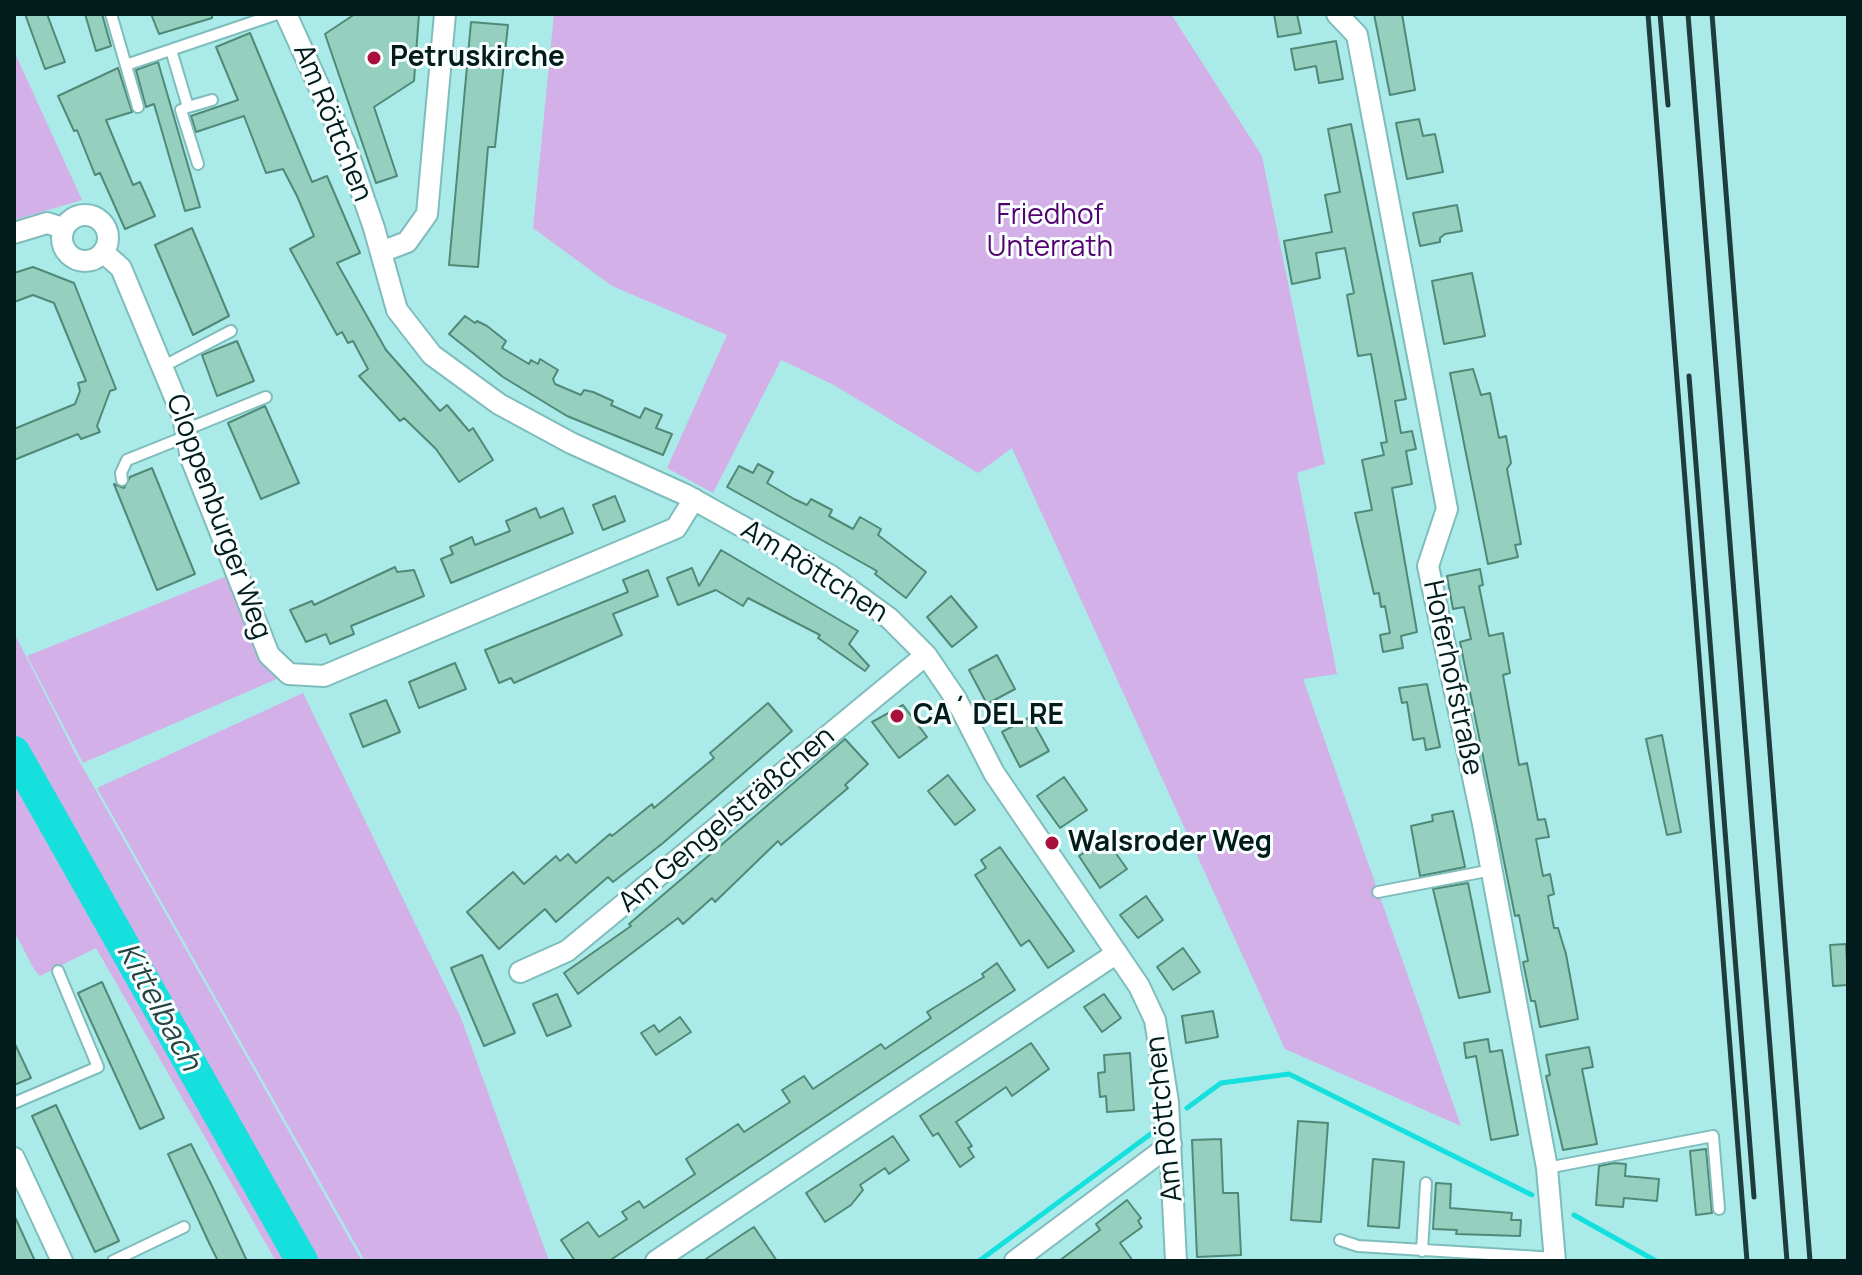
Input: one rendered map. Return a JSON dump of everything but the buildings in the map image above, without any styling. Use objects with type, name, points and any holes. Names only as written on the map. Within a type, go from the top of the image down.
[{"type":"street","name":"Am Röttchen","points":[[286,14],[345,144],[397,310],[432,355],[499,404],[571,443],[694,499],[865,599],[926,655],[956,699],[994,773],[1139,986],[1155,1020],[1171,1144],[1176,1261]]},
{"type":"street","points":[[381,252],[407,242],[427,214],[445,14]]},
{"type":"street","name":"Hoferhofstraße","points":[[1337,14],[1357,35],[1447,509],[1428,566],[1492,870],[1547,1168],[1556,1259]]},
{"type":"street","name":"Cloppenburger Weg","points":[[14,233],[47,223],[63,228],[75,216],[94,215],[106,227],[109,244],[104,253],[121,268],[162,367],[186,433],[191,458],[269,655],[289,674],[324,676],[676,528],[694,499]]},
{"type":"street","points":[[63,228],[61,244],[70,257],[88,262],[104,253]]},
{"type":"street","name":"Am Gengelsträßchen","points":[[520,972],[567,951],[926,655]]},
{"type":"street","points":[[656,1261],[1117,953]]},
{"type":"street","points":[[1015,1261],[1171,1144]]},
{"type":"street","points":[[14,1159],[62,1261]]},
{"type":"lane","points":[[111,14],[138,107]]},
{"type":"lane","points":[[126,65],[277,14]]},
{"type":"lane","points":[[171,50],[188,107]]},
{"type":"lane","points":[[198,164],[181,110],[212,100]]},
{"type":"lane","points":[[162,367],[231,331]]},
{"type":"lane","points":[[122,480],[121,473],[127,460],[266,397]]},
{"type":"lane","points":[[1378,892],[1492,870]]},
{"type":"lane","points":[[14,1103],[98,1067],[58,971]]},
{"type":"lane","points":[[1547,1168],[1713,1136],[1719,1209]]},
{"type":"lane","points":[[1422,1251],[1426,1183]]},
{"type":"lane","points":[[113,1261],[184,1227]]},
{"type":"lane","name":"Hoferhofstraße","points":[[1340,1240],[1358,1246],[1556,1259]]},
{"type":"green space","name":"Friedhof Unterrath","points":[[554,14],[1171,14],[1262,156],[1325,464],[1297,473],[1337,674],[1303,679],[1461,1126],[1285,1049],[1012,448],[978,473],[834,385],[781,360],[713,493],[667,468],[727,335],[612,286],[533,228]]},
{"type":"green space","points":[[14,51],[82,200],[14,220]]},
{"type":"green space","points":[[227,576],[261,661],[279,678],[83,763],[27,656]]},
{"type":"green space","points":[[14,633],[78,759],[362,1261],[276,1261],[96,948],[40,976],[34,969],[14,931]]},
{"type":"green space","points":[[303,693],[461,1018],[549,1261],[365,1261],[97,788]]},
{"type":"waterway","name":"Kittelbach","points":[[14,752],[302,1261]]},
{"type":"waterway","points":[[1187,1108],[1221,1083],[1289,1074],[1532,1195]]},
{"type":"waterway","points":[[979,1261],[1156,1130]]},
{"type":"waterway","points":[[1574,1215],[1656,1261]]},
{"type":"railway","points":[[1648,14],[1747,1261]]},
{"type":"railway","points":[[1660,14],[1668,105]]},
{"type":"railway","points":[[1688,14],[1787,1261]]},
{"type":"railway","points":[[1712,14],[1810,1261]]},
{"type":"railway","points":[[1689,376],[1754,1197]]},
{"type":"place","name":"Petruskirche","points":[[374,58]]},
{"type":"place","name":"CA´ DEL RE","points":[[897,716]]},
{"type":"place","name":"Walsroder Weg","points":[[1052,843]]}]
